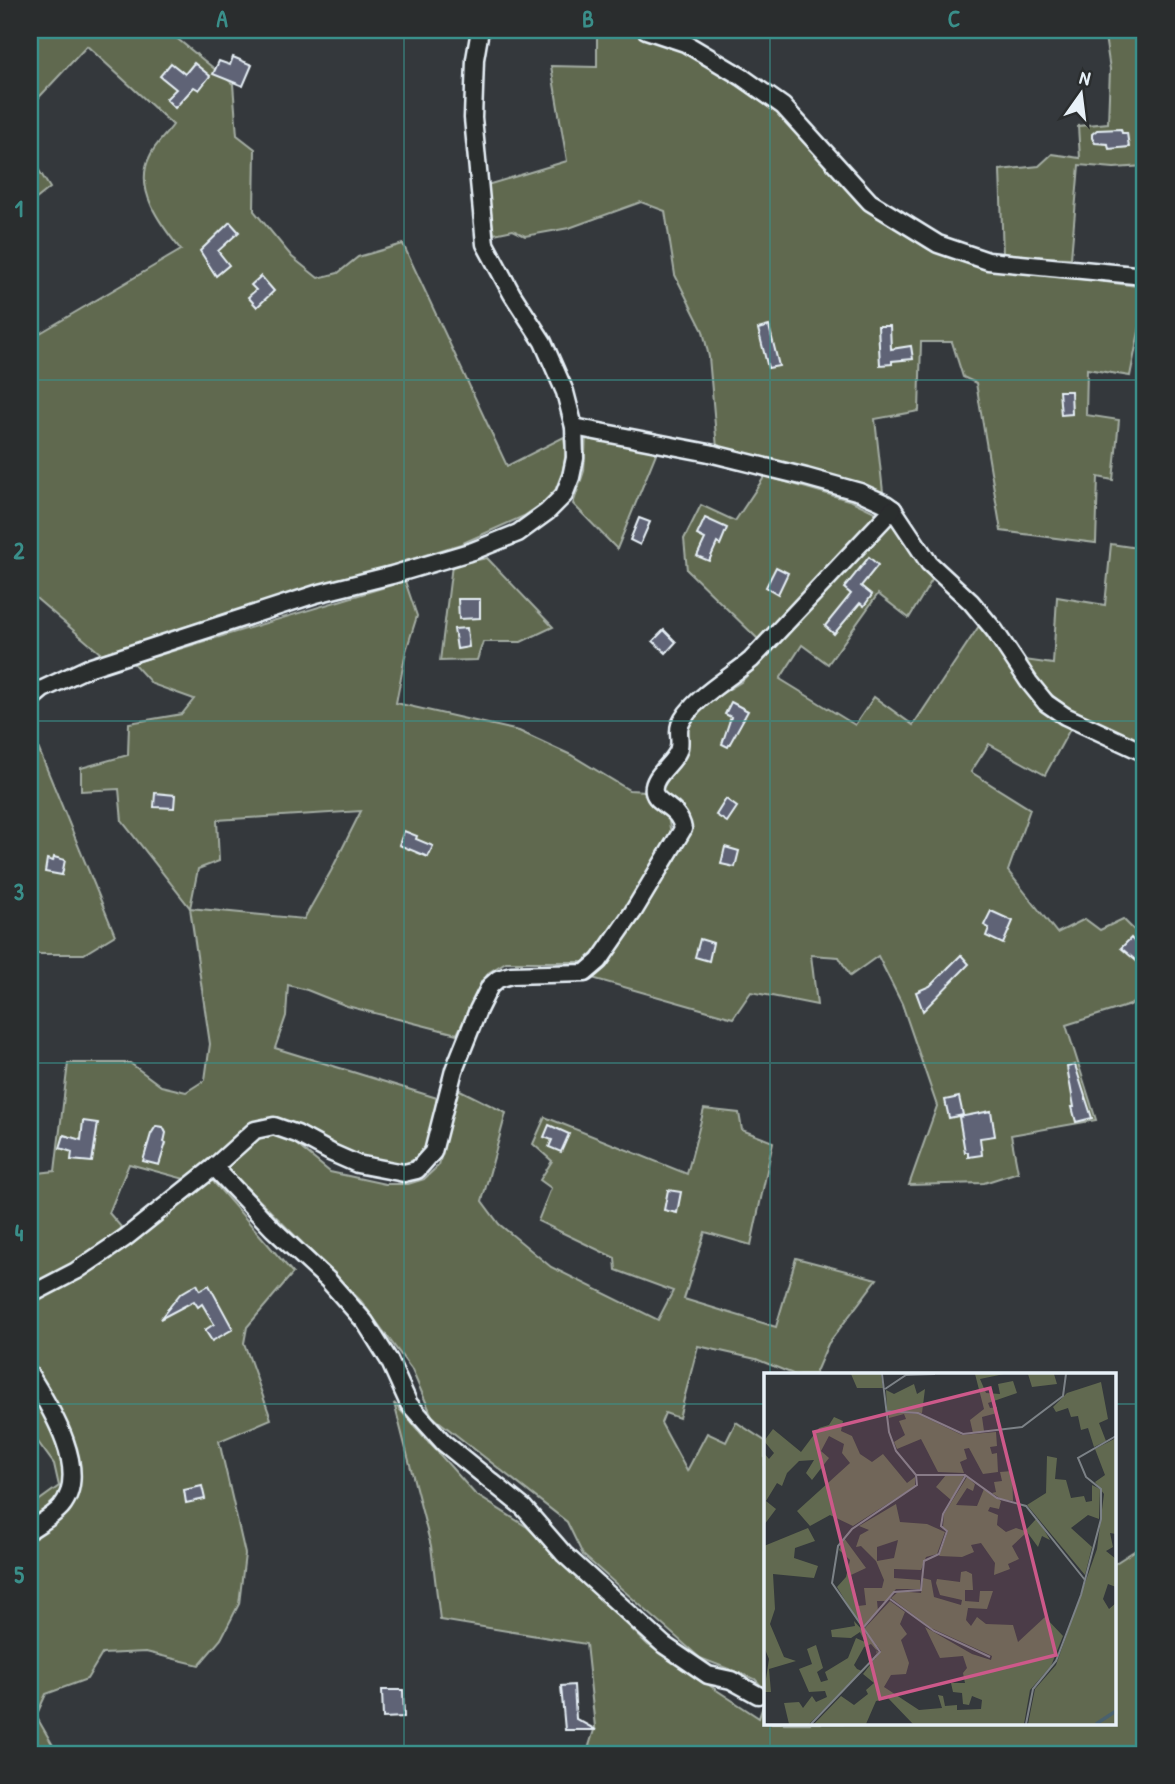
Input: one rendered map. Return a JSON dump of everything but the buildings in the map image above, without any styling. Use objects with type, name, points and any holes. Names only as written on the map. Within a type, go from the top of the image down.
[{"type":"street","points":[[30,700],[43,689],[88,668],[316,594],[472,551],[518,533],[547,512],[564,495],[575,458],[574,427],[565,392],[543,342],[512,294],[485,244],[473,118],[475,59],[480,30]]},
{"type":"street","points":[[646,30],[685,43],[742,77],[783,106],[870,202],[938,244],[988,261],[1145,276]]},
{"type":"street","points":[[574,427],[709,453],[860,492],[886,504],[893,509],[929,564],[971,602],[995,631],[1046,703],[1065,716],[1145,753]]},
{"type":"street","points":[[30,1295],[76,1271],[125,1238],[214,1167],[255,1130],[274,1126],[297,1134],[357,1164],[404,1173],[417,1170],[424,1164],[433,1152],[454,1070],[478,1010],[491,986],[498,979],[511,975],[585,972],[599,961],[633,912],[683,829],[675,811],[657,797],[654,785],[678,751],[678,732],[685,715],[751,660],[893,509]]},
{"type":"street","points":[[214,1167],[328,1280],[365,1322],[389,1360],[409,1404],[444,1443],[524,1508],[564,1554],[663,1645],[708,1675],[732,1679],[758,1695]]},
{"type":"street","points":[[30,1375],[61,1431],[71,1463],[72,1477],[70,1489],[62,1505],[30,1530]]},
{"type":"green space","points":[[30,30],[178,30],[174,36],[233,84],[237,135],[255,149],[254,211],[292,257],[318,278],[338,273],[358,257],[403,244],[507,466],[564,437],[566,452],[563,470],[553,496],[524,516],[461,544],[101,654],[30,593],[30,339],[181,250],[158,218],[147,194],[145,181],[152,152],[173,125],[87,46],[30,107]]},
{"type":"green space","points":[[597,30],[624,30],[683,49],[781,115],[859,204],[928,249],[994,268],[1145,287],[1145,302],[1130,376],[1087,369],[1086,415],[1119,420],[1113,480],[1098,477],[1096,543],[1001,531],[976,383],[963,377],[952,342],[921,342],[919,411],[875,419],[883,492],[717,448],[709,357],[703,331],[675,275],[665,211],[641,202],[569,228],[525,236],[513,230],[494,234],[487,185],[567,161],[551,66],[597,67]]},
{"type":"green space","points":[[1104,30],[1145,30],[1145,88],[1142,89],[1145,166],[1114,168],[1079,165],[1071,258],[1003,256],[1000,170],[1039,166],[1052,154],[1080,158],[1078,126],[1108,123],[1110,69]]},
{"type":"green space","points":[[30,156],[50,188],[30,204]]},
{"type":"green space","points":[[586,436],[657,451],[617,549],[573,504],[584,471]]},
{"type":"green space","points":[[765,476],[852,501],[877,513],[759,640],[687,570],[684,539],[701,505],[735,521]]},
{"type":"green space","points":[[891,523],[932,580],[909,618],[878,594],[828,664],[802,645],[780,679],[855,725],[874,697],[913,725],[979,626],[1040,709],[1070,729],[1045,775],[989,744],[971,772],[1030,809],[1008,871],[1057,933],[1085,919],[1100,930],[1123,919],[1145,941],[1145,994],[1130,1005],[1066,1025],[1096,1120],[1011,1135],[1018,1172],[984,1183],[909,1185],[937,1106],[902,1004],[878,956],[850,976],[839,957],[811,955],[817,1005],[751,992],[733,1018],[592,978],[690,830],[686,813],[663,796],[660,789],[685,752],[687,722],[713,699],[741,682]]},
{"type":"green space","points":[[1111,544],[1145,549],[1145,744],[1071,712],[1043,687],[1025,660],[1053,664],[1057,597],[1105,605]]},
{"type":"green space","points":[[487,558],[553,627],[521,642],[483,642],[477,660],[440,661],[452,565]]},
{"type":"green space","points":[[405,581],[417,616],[406,651],[396,703],[519,731],[571,755],[629,790],[646,791],[649,803],[668,816],[671,834],[605,942],[583,962],[506,962],[488,973],[457,1034],[347,1006],[288,985],[286,1016],[275,1048],[437,1098],[423,1155],[405,1164],[365,1159],[346,1153],[293,1123],[273,1119],[251,1123],[188,1180],[129,1164],[109,1213],[122,1228],[78,1260],[30,1288],[30,1174],[55,1171],[68,1063],[130,1063],[161,1086],[186,1092],[205,1080],[210,1044],[190,908],[122,821],[119,789],[81,791],[81,768],[128,755],[129,723],[182,714],[194,699],[152,684],[133,663]],"holes":[[[361,811],[304,919],[190,908],[198,869],[219,861],[217,820]]]},
{"type":"green space","points":[[30,728],[115,935],[84,954],[30,954]]},
{"type":"green space","points":[[458,1089],[506,1113],[482,1201],[499,1224],[551,1267],[658,1320],[673,1291],[616,1270],[615,1258],[538,1221],[551,1188],[540,1180],[552,1161],[533,1144],[545,1117],[687,1174],[704,1109],[739,1113],[742,1130],[773,1142],[751,1245],[705,1232],[684,1299],[776,1327],[796,1258],[877,1279],[828,1344],[815,1373],[791,1373],[756,1359],[698,1346],[679,1418],[665,1413],[661,1423],[687,1471],[707,1433],[726,1442],[736,1422],[764,1440],[764,1689],[755,1679],[700,1658],[583,1555],[567,1522],[432,1416],[412,1370],[361,1301],[227,1168],[248,1144],[268,1134],[286,1136],[330,1172],[385,1184],[408,1184],[424,1179],[439,1165]]},
{"type":"green space","points":[[211,1179],[293,1273],[247,1327],[244,1343],[271,1419],[219,1441],[245,1554],[239,1604],[221,1639],[199,1665],[146,1652],[102,1654],[87,1679],[46,1694],[36,1716],[58,1754],[30,1754],[30,1537],[58,1519],[73,1505],[80,1484],[80,1463],[65,1420],[30,1362],[30,1304],[57,1289]]},
{"type":"green space","points":[[30,1382],[62,1447],[68,1480],[61,1496],[30,1524],[30,1507],[59,1486],[54,1464],[30,1431]]},
{"type":"green space","points":[[394,1403],[475,1494],[527,1527],[648,1645],[759,1718],[764,1703],[764,1724],[1116,1724],[1116,1563],[1145,1544],[1145,1754],[558,1754],[587,1752],[595,1727],[586,1644],[440,1620],[431,1546]]}]
